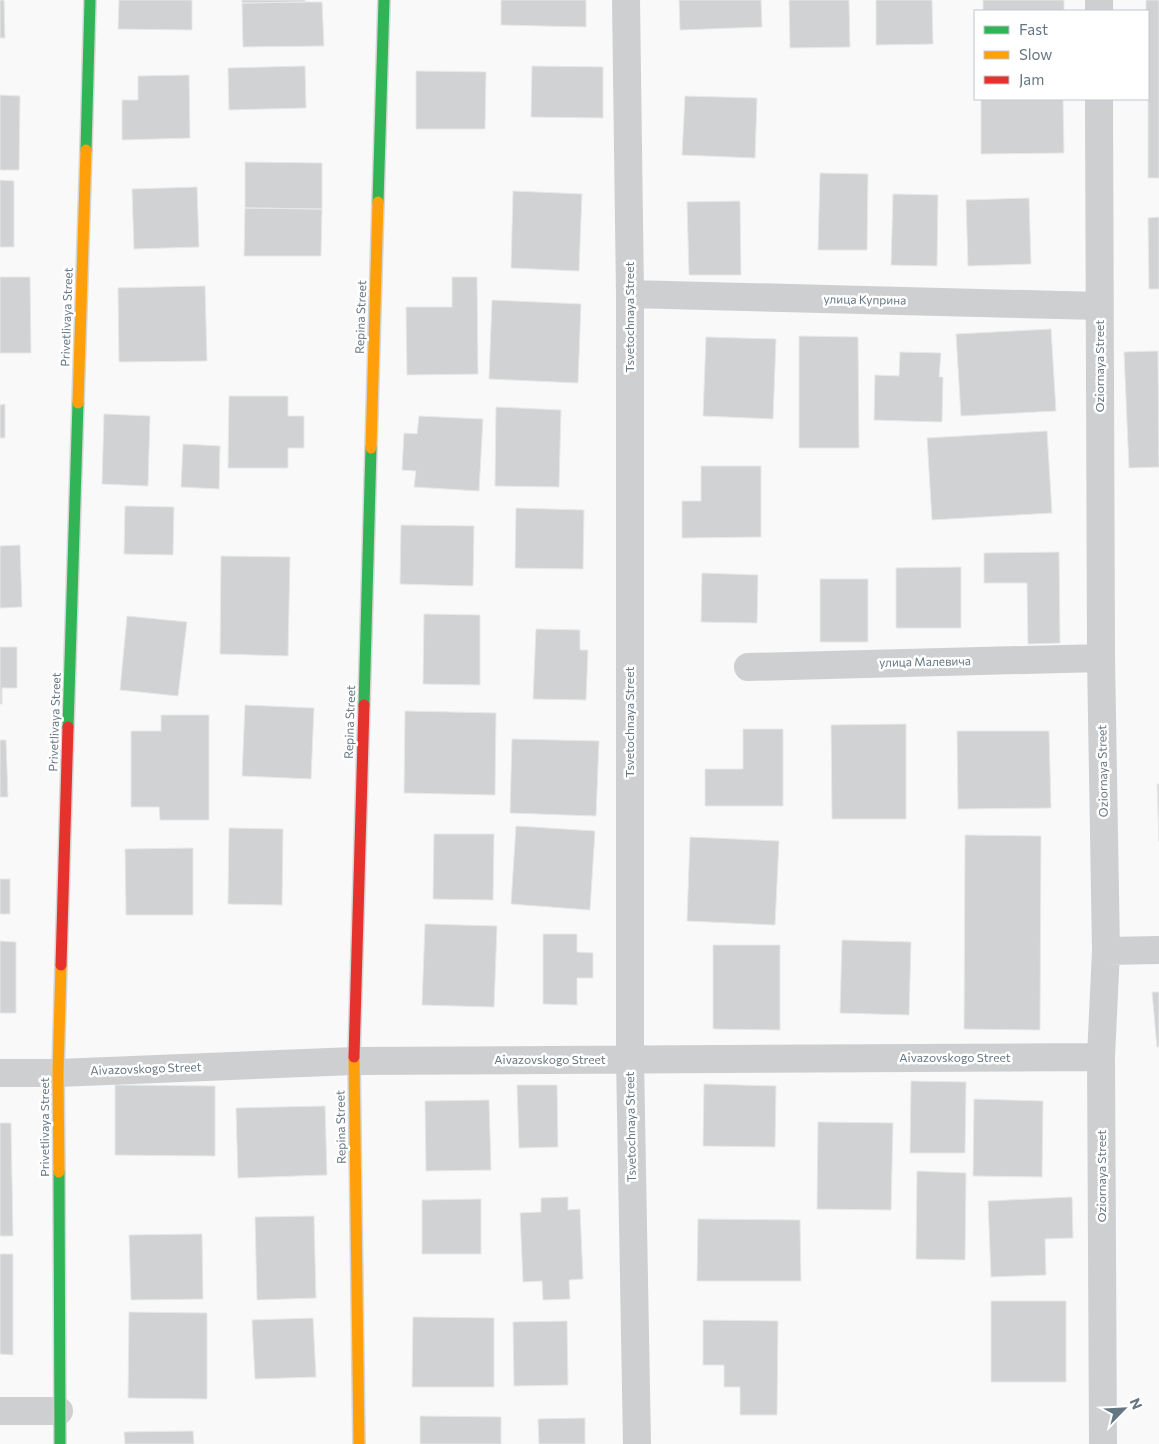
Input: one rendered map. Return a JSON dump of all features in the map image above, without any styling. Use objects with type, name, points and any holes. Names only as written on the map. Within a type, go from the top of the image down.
[{"type":"street","name":"Privetlivaya Street","points":[[60,1444],[58,1073],[90,0]]},
{"type":"street","name":"Repina Street","points":[[360,1444],[354,1061],[384,0]]},
{"type":"street","name":"Tsvetochnaya Street","points":[[626,0],[630,294],[630,1059],[637,1444]]},
{"type":"street","name":"Oziornaya Street","points":[[1099,100],[1101,658],[1106,952],[1101,1057],[1103,1444]]},
{"type":"street","name":"улица Куприна","points":[[630,294],[1100,306]]},
{"type":"street","name":"улица Малевича","points":[[748,667],[1101,658]]},
{"type":"street","points":[[1106,952],[1159,950]]},
{"type":"street","name":"Aivazovskogo Street","points":[[0,1073],[58,1073],[354,1061],[1101,1057]]},
{"type":"street","points":[[0,1411],[59,1411]]},
{"type":"building","points":[[0,0],[4,0],[5,38],[0,38]]},
{"type":"building","points":[[119,0],[192,0],[192,30],[118,29]]},
{"type":"building","points":[[242,0],[305,0],[305,2],[242,3]]},
{"type":"building","points":[[501,0],[586,0],[586,27],[501,25]]},
{"type":"building","points":[[679,0],[761,0],[762,27],[680,30]]},
{"type":"building","points":[[789,0],[849,0],[850,47],[790,48]]},
{"type":"building","points":[[876,0],[932,0],[933,44],[876,45]]},
{"type":"building","points":[[983,0],[1064,0],[1064,10],[983,10]]},
{"type":"building","points":[[1146,0],[1159,0],[1159,178],[1148,178],[1149,10],[1146,10]]},
{"type":"building","points":[[322,2],[324,46],[243,47],[242,3]]},
{"type":"building","points":[[305,66],[306,108],[229,110],[228,68]]},
{"type":"building","points":[[532,66],[603,67],[603,118],[531,117]]},
{"type":"building","points":[[416,71],[486,72],[485,129],[416,129]]},
{"type":"building","points":[[189,75],[190,138],[122,140],[122,100],[138,100],[138,76]]},
{"type":"building","points":[[0,95],[20,96],[19,170],[0,170]]},
{"type":"building","points":[[685,96],[757,98],[755,158],[682,155]]},
{"type":"building","points":[[981,100],[1063,100],[1064,153],[981,154]]},
{"type":"building","points":[[245,162],[322,163],[322,209],[245,208]]},
{"type":"building","points":[[820,173],[868,174],[867,250],[818,250]]},
{"type":"building","points":[[0,180],[14,181],[14,247],[0,247]]},
{"type":"building","points":[[197,187],[199,247],[134,249],[132,189]]},
{"type":"building","points":[[513,191],[582,194],[579,271],[511,268]]},
{"type":"building","points":[[893,194],[938,195],[937,266],[891,265]]},
{"type":"building","points":[[1029,198],[1031,264],[968,266],[966,200]]},
{"type":"building","points":[[740,201],[741,275],[689,275],[687,202]]},
{"type":"building","points":[[245,208],[322,209],[321,256],[244,256]]},
{"type":"building","points":[[1159,217],[1159,289],[1149,289],[1148,218]]},
{"type":"building","points":[[0,277],[30,277],[31,353],[0,353]]},
{"type":"building","points":[[452,277],[477,277],[478,374],[407,375],[406,307],[452,307]]},
{"type":"building","points":[[205,286],[207,361],[119,362],[118,288]]},
{"type":"building","points":[[492,300],[581,304],[578,383],[489,379]]},
{"type":"building","points":[[1051,329],[1056,411],[961,416],[956,334]]},
{"type":"building","points":[[799,336],[858,337],[859,448],[799,448]]},
{"type":"building","points":[[706,337],[776,339],[773,419],[703,416]]},
{"type":"building","points":[[1158,351],[1159,467],[1129,468],[1124,352]]},
{"type":"building","points":[[900,352],[941,353],[939,377],[943,377],[942,422],[874,420],[875,375],[899,376]]},
{"type":"building","points":[[229,396],[288,396],[288,416],[304,416],[304,448],[288,448],[288,468],[228,468]]},
{"type":"building","points":[[5,404],[5,438],[0,438],[0,405]]},
{"type":"building","points":[[496,407],[561,410],[559,487],[495,486]]},
{"type":"building","points":[[104,414],[150,416],[148,486],[102,484]]},
{"type":"building","points":[[419,416],[483,419],[479,491],[414,487],[416,471],[402,470],[404,433],[417,434]]},
{"type":"building","points":[[1047,431],[1052,513],[932,520],[927,438]]},
{"type":"building","points":[[183,444],[220,446],[219,489],[181,487]]},
{"type":"building","points":[[701,466],[761,466],[761,537],[682,538],[682,501],[701,501]]},
{"type":"building","points":[[125,506],[174,507],[173,555],[124,554]]},
{"type":"building","points":[[516,508],[584,510],[583,569],[515,568]]},
{"type":"building","points":[[401,525],[474,526],[473,586],[400,584]]},
{"type":"building","points":[[20,545],[22,607],[0,608],[0,546]]},
{"type":"building","points":[[1059,552],[1060,643],[1028,644],[1027,583],[984,583],[984,553]]},
{"type":"building","points":[[221,556],[290,557],[288,656],[220,654]]},
{"type":"building","points":[[961,567],[961,628],[896,628],[896,568]]},
{"type":"building","points":[[702,573],[758,575],[757,623],[701,622]]},
{"type":"building","points":[[820,579],[868,579],[868,642],[820,642]]},
{"type":"building","points":[[424,614],[480,615],[480,685],[423,684]]},
{"type":"building","points":[[127,616],[187,622],[178,696],[120,690]]},
{"type":"building","points":[[536,629],[580,630],[580,650],[588,650],[586,700],[533,699]]},
{"type":"building","points":[[0,647],[17,647],[17,688],[2,688],[2,704],[0,704]]},
{"type":"building","points":[[245,705],[314,708],[311,779],[242,776]]},
{"type":"building","points":[[405,711],[496,713],[495,795],[404,793]]},
{"type":"building","points":[[161,715],[209,715],[209,820],[160,820],[159,807],[131,807],[131,731],[161,731]]},
{"type":"building","points":[[906,724],[906,819],[832,819],[831,725]]},
{"type":"building","points":[[743,729],[783,729],[783,806],[705,806],[705,769],[743,769]]},
{"type":"building","points":[[957,731],[1049,731],[1051,808],[958,809]]},
{"type":"building","points":[[512,739],[599,741],[596,816],[510,813]]},
{"type":"building","points":[[0,740],[6,740],[8,797],[0,797]]},
{"type":"building","points":[[1157,784],[1159,784],[1159,842]]},
{"type":"building","points":[[516,826],[595,831],[590,910],[511,904]]},
{"type":"building","points":[[229,828],[283,829],[282,905],[228,904]]},
{"type":"building","points":[[434,834],[494,834],[493,900],[433,899]]},
{"type":"building","points":[[965,835],[1041,836],[1040,1030],[964,1029]]},
{"type":"building","points":[[690,837],[779,841],[775,925],[687,921]]},
{"type":"building","points":[[193,848],[193,915],[126,915],[125,849]]},
{"type":"building","points":[[0,879],[10,879],[10,914],[0,914]]},
{"type":"building","points":[[425,924],[497,926],[494,1007],[422,1005]]},
{"type":"building","points":[[543,934],[577,934],[577,952],[593,953],[593,978],[577,978],[577,1005],[543,1004]]},
{"type":"building","points":[[842,940],[911,942],[909,1015],[840,1013]]},
{"type":"building","points":[[0,941],[16,942],[16,1013],[0,1013]]},
{"type":"building","points":[[713,945],[780,945],[780,1030],[713,1029]]},
{"type":"building","points":[[1152,992],[1159,992],[1159,1047],[1157,1047]]},
{"type":"building","points":[[911,1081],[966,1082],[965,1153],[910,1153]]},
{"type":"building","points":[[704,1084],[776,1086],[775,1147],[703,1146]]},
{"type":"building","points":[[115,1085],[215,1086],[215,1156],[115,1155]]},
{"type":"building","points":[[517,1085],[557,1085],[558,1147],[519,1148]]},
{"type":"building","points":[[974,1099],[1043,1101],[1042,1177],[973,1176]]},
{"type":"building","points":[[489,1100],[491,1170],[426,1171],[425,1101]]},
{"type":"building","points":[[325,1106],[327,1175],[238,1178],[236,1108]]},
{"type":"building","points":[[818,1122],[893,1123],[891,1210],[817,1209]]},
{"type":"building","points":[[0,1123],[11,1123],[13,1236],[0,1236]]},
{"type":"building","points":[[917,1171],[966,1173],[965,1260],[916,1259]]},
{"type":"building","points":[[568,1197],[568,1210],[580,1209],[583,1279],[569,1280],[570,1299],[543,1300],[542,1281],[523,1282],[520,1213],[541,1212],[541,1198]]},
{"type":"building","points":[[1072,1197],[1073,1238],[1045,1239],[1046,1275],[991,1277],[988,1201]]},
{"type":"building","points":[[481,1199],[481,1254],[422,1254],[422,1200]]},
{"type":"building","points":[[314,1216],[316,1298],[257,1300],[255,1217]]},
{"type":"building","points":[[698,1219],[800,1220],[801,1281],[697,1281]]},
{"type":"building","points":[[202,1234],[203,1299],[131,1300],[129,1235]]},
{"type":"building","points":[[0,1254],[13,1254],[13,1355],[0,1354]]},
{"type":"building","points":[[991,1301],[1066,1301],[1066,1382],[991,1382]]},
{"type":"building","points":[[129,1312],[207,1313],[207,1399],[128,1398]]},
{"type":"building","points":[[413,1317],[494,1318],[494,1387],[412,1387]]},
{"type":"building","points":[[313,1318],[316,1377],[255,1379],[252,1320]]},
{"type":"building","points":[[703,1320],[778,1321],[777,1415],[740,1415],[740,1387],[724,1387],[724,1365],[703,1365]]},
{"type":"building","points":[[567,1321],[568,1385],[514,1386],[513,1322]]},
{"type":"building","points":[[420,1416],[501,1417],[501,1444],[420,1444]]},
{"type":"building","points":[[585,1418],[585,1444],[539,1444],[538,1419]]},
{"type":"building","points":[[193,1431],[194,1444],[125,1444],[124,1432]]},
{"type":"traffic: fast","points":[[86,150],[90,0]]},
{"type":"traffic: fast","points":[[378,202],[384,0]]},
{"type":"traffic: fast","points":[[68,727],[78,403]]},
{"type":"traffic: fast","points":[[364,705],[371,448]]},
{"type":"traffic: fast","points":[[59,1172],[60,1444]]},
{"type":"traffic: slow","points":[[78,403],[86,150]]},
{"type":"traffic: slow","points":[[371,448],[378,202]]},
{"type":"traffic: slow","points":[[59,1172],[58,1073],[61,965]]},
{"type":"traffic: slow","points":[[354,1057],[359,1444]]},
{"type":"traffic: jam","points":[[354,1057],[364,705]]},
{"type":"traffic: jam","points":[[61,965],[68,727]]}]
